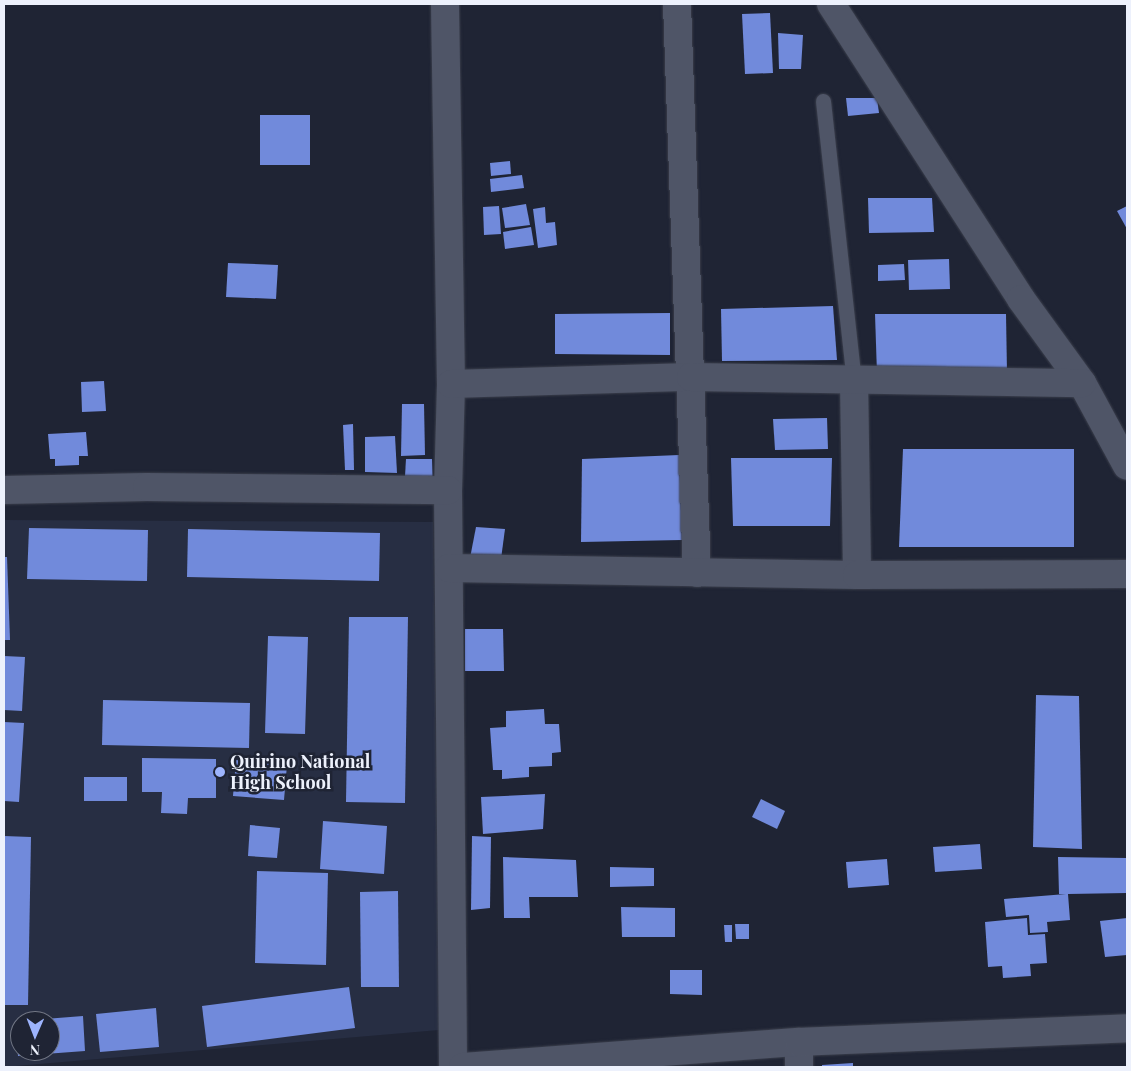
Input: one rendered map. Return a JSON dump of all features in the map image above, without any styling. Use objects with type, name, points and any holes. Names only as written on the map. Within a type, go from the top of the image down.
[{"type":"street","points":[[445,4],[450,384],[448,490],[453,1067]]},
{"type":"street","points":[[677,4],[698,573]]},
{"type":"street","points":[[831,4],[1021,299],[1082,383],[1127,466]]},
{"type":"street","points":[[450,384],[691,377],[1082,383]]},
{"type":"street","points":[[854,380],[857,575]]},
{"type":"street","points":[[4,490],[147,488],[448,490]]},
{"type":"street","points":[[449,568],[857,575],[1127,574]]},
{"type":"street","points":[[463,1067],[799,1055],[1127,1028]]},
{"type":"lane","points":[[824,101],[854,380]]},
{"type":"shaded area","name":"Quirino National High School","points":[[4,520],[433,522],[439,1030],[4,1067]]},
{"type":"building","points":[[770,13],[773,73],[745,74],[742,14]]},
{"type":"building","points":[[778,33],[803,35],[801,69],[779,69]]},
{"type":"building","points":[[846,98],[877,98],[879,113],[848,116]]},
{"type":"building","points":[[260,115],[310,115],[310,165],[260,165]]},
{"type":"building","points":[[510,161],[511,174],[491,176],[490,163]]},
{"type":"building","points":[[522,175],[524,188],[491,192],[490,179]]},
{"type":"building","points":[[868,198],[932,198],[934,232],[869,233]]},
{"type":"building","points":[[526,204],[530,225],[505,228],[502,208]]},
{"type":"building","points":[[499,206],[501,234],[484,235],[483,207]]},
{"type":"building","points":[[1127,206],[1127,229],[1117,211]]},
{"type":"building","points":[[545,207],[546,223],[555,222],[557,245],[538,248],[533,209]]},
{"type":"building","points":[[531,227],[534,245],[505,249],[503,232]]},
{"type":"building","points":[[949,259],[950,289],[909,290],[908,260]]},
{"type":"building","points":[[228,263],[278,265],[276,299],[226,297]]},
{"type":"building","points":[[904,264],[905,280],[878,281],[878,265]]},
{"type":"building","points":[[833,306],[837,360],[722,361],[721,309]]},
{"type":"building","points":[[670,313],[670,355],[555,354],[555,314]]},
{"type":"building","points":[[875,314],[1006,314],[1007,373],[877,374]]},
{"type":"building","points":[[104,381],[106,411],[82,412],[81,382]]},
{"type":"building","points":[[402,404],[424,404],[425,455],[401,456]]},
{"type":"building","points":[[827,418],[828,449],[775,450],[773,419]]},
{"type":"building","points":[[353,424],[354,470],[345,470],[343,425]]},
{"type":"building","points":[[86,432],[88,456],[79,456],[79,465],[55,466],[55,459],[50,459],[48,434]]},
{"type":"building","points":[[395,436],[397,473],[365,472],[365,437]]},
{"type":"building","points":[[903,449],[1074,449],[1074,547],[899,547]]},
{"type":"building","points":[[679,455],[682,540],[581,542],[582,459]]},
{"type":"building","points":[[731,458],[832,458],[830,526],[733,526]]},
{"type":"building","points":[[406,459],[432,459],[433,490],[405,476]]},
{"type":"building","points":[[476,527],[505,529],[501,559],[470,558]]},
{"type":"building","points":[[29,528],[148,530],[147,581],[27,579]]},
{"type":"building","points":[[188,529],[380,533],[379,581],[187,577]]},
{"type":"building","points":[[4,557],[7,557],[10,640],[4,640]]},
{"type":"building","points":[[349,617],[408,617],[405,803],[346,802]]},
{"type":"building","points":[[465,629],[503,629],[504,671],[465,671]]},
{"type":"building","points":[[268,636],[308,637],[305,734],[265,733]]},
{"type":"building","points":[[4,656],[25,657],[22,711],[4,710]]},
{"type":"building","points":[[1036,695],[1079,696],[1082,849],[1033,847]]},
{"type":"building","points":[[103,700],[250,703],[249,748],[102,745]]},
{"type":"building","points":[[544,709],[545,724],[559,724],[561,752],[552,753],[552,766],[529,767],[529,777],[502,779],[502,770],[493,770],[490,728],[506,727],[506,711]]},
{"type":"building","points":[[4,722],[24,723],[19,802],[4,801]]},
{"type":"building","points":[[142,758],[216,759],[216,798],[188,798],[187,814],[161,813],[162,792],[142,792]]},
{"type":"building","points":[[236,760],[287,765],[284,800],[233,796]]},
{"type":"building","points":[[84,777],[127,777],[127,801],[84,801]]},
{"type":"building","points":[[545,794],[543,829],[483,834],[481,797]]},
{"type":"building","points":[[761,799],[785,811],[777,829],[752,817]]},
{"type":"building","points":[[323,821],[387,826],[384,874],[320,869]]},
{"type":"building","points":[[250,825],[280,828],[277,858],[248,856]]},
{"type":"building","points":[[4,836],[31,837],[28,1005],[4,1005]]},
{"type":"building","points":[[472,836],[491,837],[490,908],[471,910]]},
{"type":"building","points":[[980,844],[982,869],[935,872],[933,847]]},
{"type":"building","points":[[503,857],[576,860],[578,897],[529,897],[530,918],[504,918]]},
{"type":"building","points":[[1058,857],[1127,858],[1127,893],[1068,894],[1070,920],[1047,922],[1048,932],[1030,933],[1029,915],[1006,917],[1004,899],[1066,894],[1059,894]]},
{"type":"building","points":[[887,859],[889,885],[848,888],[846,862]]},
{"type":"building","points":[[610,867],[654,868],[654,886],[610,887]]},
{"type":"building","points":[[257,871],[328,873],[326,965],[255,963]]},
{"type":"building","points":[[398,891],[399,987],[361,987],[360,892]]},
{"type":"building","points":[[621,907],[675,908],[675,937],[622,937]]},
{"type":"building","points":[[1027,918],[1028,935],[1045,934],[1047,963],[1030,964],[1031,976],[1003,978],[1002,966],[988,967],[985,922]]},
{"type":"building","points":[[1127,918],[1127,955],[1105,957],[1100,921]]},
{"type":"building","points":[[735,924],[749,924],[749,939],[736,939]]},
{"type":"building","points":[[724,925],[732,925],[732,942],[725,942]]},
{"type":"building","points":[[670,970],[702,970],[702,995],[670,994]]},
{"type":"building","points":[[349,987],[355,1028],[207,1047],[202,1006]]},
{"type":"building","points":[[156,1008],[159,1047],[100,1052],[96,1014]]},
{"type":"building","points":[[83,1016],[85,1051],[60,1053],[60,1018]]},
{"type":"building","points":[[853,1063],[853,1067],[822,1067],[822,1065]]},
{"type":"place","name":"Quirino National High School","points":[[220,772]]}]
